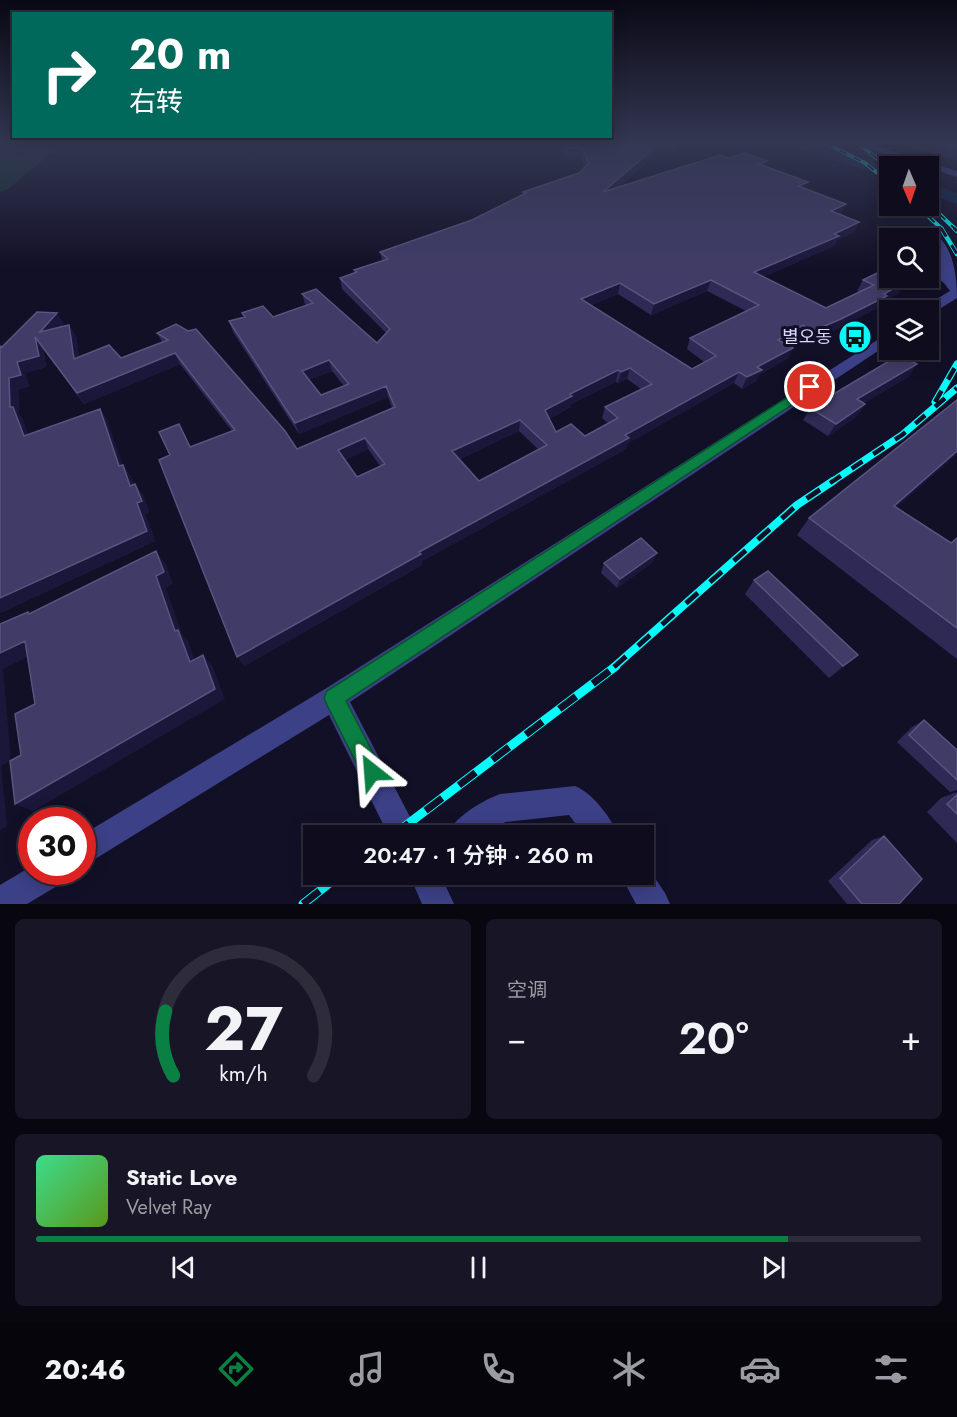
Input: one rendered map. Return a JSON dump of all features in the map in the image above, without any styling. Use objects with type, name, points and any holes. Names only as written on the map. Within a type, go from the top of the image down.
[{"type":"street","points":[[939,248],[946,260],[954,288]]},
{"type":"street","points":[[939,275],[954,288]]},
{"type":"street","points":[[939,301],[954,288]]},
{"type":"street","points":[[96,843],[334,698],[879,343]]},
{"type":"street","points":[[334,698],[399,825]]},
{"type":"street","points":[[476,825],[500,808],[575,800],[595,825]]},
{"type":"street","points":[[0,903],[30,885]]},
{"type":"street","points":[[429,885],[438,904]]},
{"type":"street","points":[[642,885],[654,904]]},
{"type":"green space","points":[[0,185],[13,185],[8,189],[0,192]]},
{"type":"building","points":[[543,185],[611,185],[603,192],[625,185],[800,185],[798,186],[846,204],[831,211],[859,222],[834,234],[839,236],[754,272],[826,308],[874,285],[863,280],[879,272],[879,288],[894,288],[884,294],[887,296],[813,331],[803,325],[778,340],[793,348],[757,367],[762,370],[747,377],[739,372],[625,435],[629,438],[419,552],[421,554],[237,657],[159,460],[170,455],[159,432],[179,424],[190,447],[235,430],[175,353],[77,393],[35,337],[39,356],[17,362],[21,375],[9,378],[10,407],[13,407],[24,436],[100,409],[119,466],[123,465],[130,486],[135,484],[142,501],[137,503],[147,531],[0,598],[0,346],[2,347],[37,312],[57,313],[40,332],[69,325],[74,359],[109,345],[121,358],[168,340],[157,333],[176,324],[188,331],[196,329],[285,431],[297,449],[395,407],[386,386],[295,423],[229,321],[245,317],[242,313],[263,306],[273,317],[313,303],[302,294],[316,289],[377,343],[390,329],[340,278],[357,272],[354,270],[388,259],[380,252],[472,220],[526,193],[523,192]],"holes":[[[711,280],[759,305],[690,338],[716,356],[692,369],[581,299],[620,283],[654,304]],[[329,360],[349,384],[321,395],[302,371]],[[630,368],[652,384],[605,407],[618,418],[585,436],[571,424],[556,432],[545,410],[572,396],[570,394],[618,370],[621,372]],[[520,420],[547,445],[479,481],[452,451]],[[365,438],[385,464],[357,477],[338,450]]]},
{"type":"building","points":[[891,360],[909,360],[917,364],[857,399],[865,404],[836,424],[810,408]]},
{"type":"building","points":[[957,400],[957,451],[894,506],[951,543],[957,538],[957,628],[809,518]]},
{"type":"building","points":[[641,538],[657,553],[620,579],[604,563]]},
{"type":"building","points":[[156,551],[164,572],[156,576],[175,631],[178,630],[190,662],[203,655],[215,689],[15,804],[10,761],[21,755],[15,714],[35,704],[25,641],[0,653],[0,624],[28,612],[29,614]]},
{"type":"building","points":[[768,571],[858,655],[843,666],[754,580]]},
{"type":"building","points":[[924,720],[957,750],[957,780],[909,735]]},
{"type":"building","points":[[957,795],[957,814],[947,804]]},
{"type":"building","points":[[884,836],[922,879],[899,904],[862,904],[840,878]]},
{"type":"waterway","points":[[939,192],[957,199]]},
{"type":"railway","points":[[939,214],[955,229]]},
{"type":"railway","points":[[928,216],[941,228]]},
{"type":"railway","points":[[941,228],[957,254]]},
{"type":"railway","points":[[935,402],[957,364]]},
{"type":"railway","points":[[614,667],[797,505],[902,435],[957,388]]},
{"type":"railway","points":[[406,825],[616,666]]},
{"type":"railway","points":[[303,904],[327,885]]},
{"type":"place","name":"별오동","points":[[855,337]]},
{"type":"route","points":[[372,772],[334,698],[810,387]]}]
